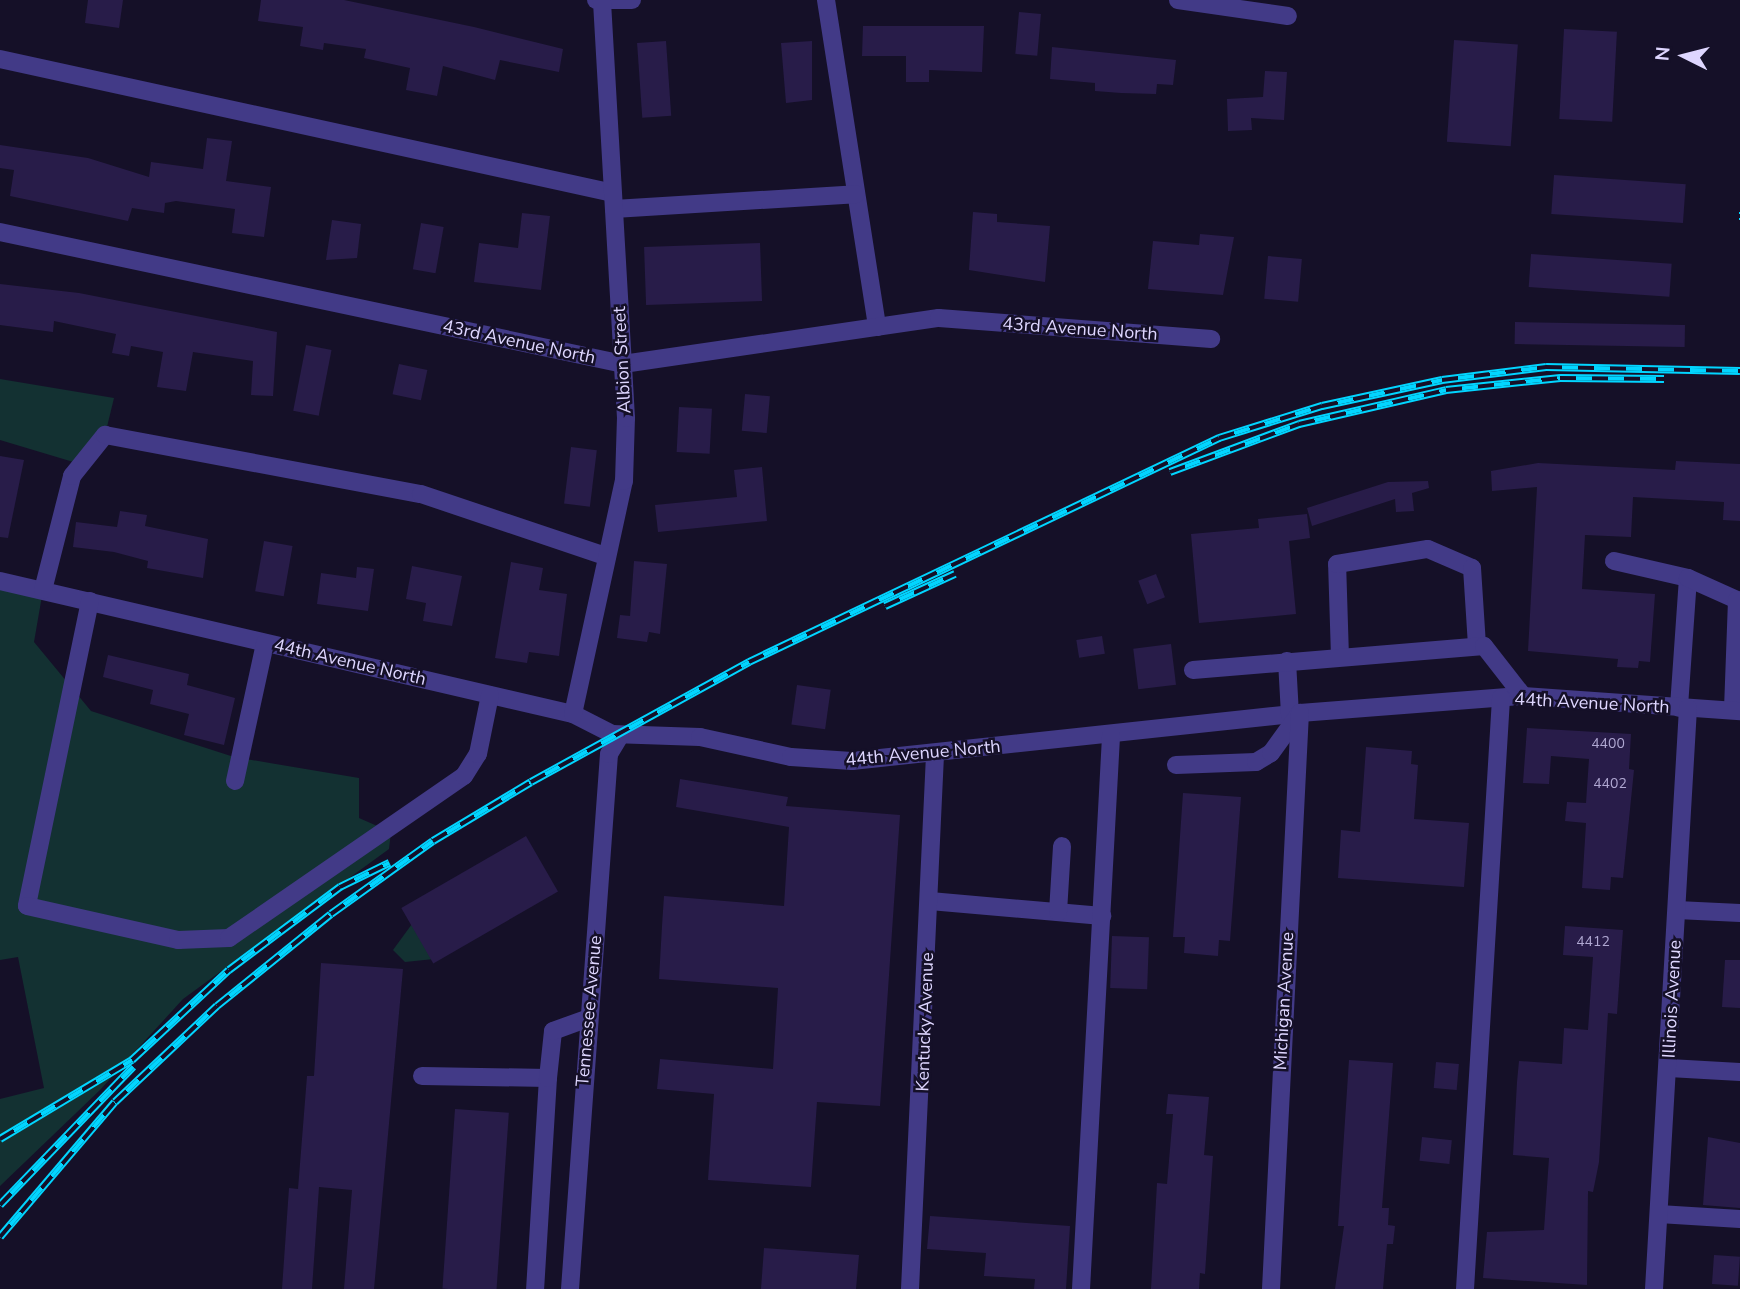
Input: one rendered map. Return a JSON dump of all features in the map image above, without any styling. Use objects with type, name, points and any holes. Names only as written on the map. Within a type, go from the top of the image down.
[{"type":"street","points":[[600,1],[632,0]]},
{"type":"street","points":[[826,0],[877,327]]},
{"type":"street","points":[[1178,0],[1288,16]]},
{"type":"street","name":"Albion Street","points":[[573,714],[605,556],[624,481],[623,364],[600,1]]},
{"type":"street","points":[[0,59],[614,201],[856,194]]},
{"type":"street","name":"43rd Avenue North","points":[[0,232],[623,364],[939,318],[1210,339]]},
{"type":"street","points":[[43,590],[72,476],[105,435],[421,494],[605,556]]},
{"type":"street","points":[[1340,657],[1337,564],[1428,549],[1472,568],[1477,646]]},
{"type":"street","points":[[1614,561],[1688,578],[1737,600],[1736,710]]},
{"type":"street","name":"Illinois Avenue","points":[[1654,1289],[1677,910],[1688,578]]},
{"type":"street","name":"44th Avenue North","points":[[0,581],[573,714],[620,736],[645,731],[700,737],[791,757],[852,761],[1111,736],[1295,714],[1523,696],[1736,710]]},
{"type":"street","points":[[90,601],[27,906],[178,940],[229,938],[464,776],[478,754],[490,695]]},
{"type":"street","points":[[235,781],[265,643]]},
{"type":"street","points":[[1193,670],[1287,660],[1484,646],[1523,696]]},
{"type":"street","name":"Michigan Avenue","points":[[1271,1289],[1295,714],[1287,660]]},
{"type":"street","points":[[1465,1289],[1501,698]]},
{"type":"street","points":[[1176,765],[1256,762],[1280,743],[1295,714]]},
{"type":"street","name":"Tennessee Avenue","points":[[570,1289],[608,754],[620,736]]},
{"type":"street","points":[[1081,1289],[1111,736]]},
{"type":"street","name":"Kentucky Avenue","points":[[910,1289],[935,754]]},
{"type":"street","points":[[1058,912],[1062,846]]},
{"type":"street","points":[[930,901],[1102,916]]},
{"type":"street","points":[[1677,910],[1740,913]]},
{"type":"street","points":[[535,1289],[553,1031],[588,1018]]},
{"type":"street","points":[[1669,1068],[1740,1072]]},
{"type":"street","points":[[422,1076],[548,1078]]},
{"type":"street","points":[[1659,1214],[1740,1219]]},
{"type":"green space","points":[[0,379],[114,398],[105,435],[80,464],[0,440]]},
{"type":"green space","points":[[0,581],[43,590],[34,642],[91,711],[234,757],[359,778],[359,818],[391,832],[389,849],[183,999],[100,1090],[0,1186],[0,1099],[44,1088],[18,957],[0,960]]},
{"type":"green space","points":[[412,924],[434,959],[405,962],[393,950]]},
{"type":"building","points":[[88,0],[123,0],[119,28],[85,23]]},
{"type":"building","points":[[261,0],[344,0],[474,27],[563,49],[559,72],[500,60],[495,80],[443,66],[437,96],[406,90],[410,68],[364,58],[366,49],[324,43],[323,50],[300,46],[303,27],[258,21]]},
{"type":"building","points":[[1019,12],[1041,14],[1037,56],[1015,54]]},
{"type":"building","points":[[863,26],[984,26],[982,72],[929,70],[929,82],[906,82],[906,56],[862,56]]},
{"type":"building","points":[[1564,29],[1617,32],[1612,122],[1559,119]]},
{"type":"building","points":[[1454,40],[1518,44],[1511,146],[1447,142]]},
{"type":"building","points":[[666,41],[671,116],[642,118],[637,43]]},
{"type":"building","points":[[812,41],[812,100],[786,103],[781,43]]},
{"type":"building","points":[[1052,47],[1176,60],[1173,85],[1157,84],[1156,94],[1121,93],[1095,91],[1095,83],[1050,79]]},
{"type":"building","points":[[1265,71],[1287,72],[1284,120],[1251,118],[1252,130],[1228,131],[1227,99],[1263,97]]},
{"type":"building","points":[[207,138],[232,141],[226,181],[271,187],[264,237],[232,233],[235,209],[176,201],[165,203],[164,213],[132,208],[128,221],[10,196],[14,170],[0,168],[0,145],[88,158],[149,177],[151,162],[203,169]]},
{"type":"building","points":[[1554,175],[1686,184],[1683,223],[1551,214]]},
{"type":"building","points":[[973,212],[997,214],[997,222],[1050,226],[1045,282],[969,270]]},
{"type":"building","points":[[522,213],[550,216],[541,290],[474,282],[479,243],[518,248]]},
{"type":"building","points":[[332,220],[361,224],[357,258],[326,260]]},
{"type":"building","points":[[421,223],[444,227],[435,273],[413,269]]},
{"type":"building","points":[[1200,234],[1234,237],[1223,295],[1148,289],[1153,241],[1199,245]]},
{"type":"building","points":[[760,243],[762,301],[646,305],[644,247]]},
{"type":"building","points":[[1531,254],[1672,264],[1669,297],[1529,287]]},
{"type":"building","points":[[1268,256],[1302,259],[1298,302],[1264,299]]},
{"type":"building","points":[[0,284],[79,293],[277,332],[273,396],[251,395],[253,361],[193,352],[186,391],[157,387],[163,352],[131,346],[129,356],[112,353],[116,334],[54,321],[53,332],[0,325]]},
{"type":"building","points":[[1515,322],[1685,325],[1685,347],[1515,344]]},
{"type":"building","points":[[306,345],[332,350],[319,416],[293,411]]},
{"type":"building","points":[[399,364],[427,370],[421,400],[393,394]]},
{"type":"building","points":[[745,394],[770,396],[767,433],[742,431]]},
{"type":"building","points":[[679,407],[712,409],[710,454],[677,452]]},
{"type":"building","points":[[571,447],[597,450],[590,507],[564,504]]},
{"type":"building","points":[[0,456],[24,460],[8,538],[0,537]]},
{"type":"building","points":[[1676,461],[1740,464],[1740,521],[1723,520],[1724,502],[1633,497],[1631,537],[1585,535],[1582,589],[1655,594],[1650,662],[1639,661],[1638,668],[1617,667],[1618,659],[1528,651],[1537,487],[1492,491],[1491,471],[1538,463],[1675,470]]},
{"type":"building","points":[[762,467],[767,521],[658,532],[655,505],[737,497],[734,470]]},
{"type":"building","points":[[1428,481],[1429,488],[1412,493],[1414,511],[1396,512],[1395,499],[1312,526],[1307,508],[1388,482]]},
{"type":"building","points":[[120,511],[147,515],[145,526],[208,539],[203,578],[147,568],[148,561],[114,552],[73,547],[76,522],[117,527]]},
{"type":"building","points":[[1307,514],[1310,538],[1289,541],[1296,614],[1199,623],[1191,534],[1259,528],[1258,519]]},
{"type":"building","points":[[264,541],[293,546],[284,596],[255,591]]},
{"type":"building","points":[[634,561],[667,564],[660,634],[649,632],[647,642],[617,638],[620,615],[630,616]]},
{"type":"building","points":[[511,562],[543,568],[539,590],[567,594],[559,656],[529,652],[527,663],[495,658]]},
{"type":"building","points":[[412,566],[462,576],[452,626],[423,621],[426,603],[406,599]]},
{"type":"building","points":[[357,567],[374,569],[368,611],[317,604],[321,573],[356,578]]},
{"type":"building","points":[[1156,574],[1165,597],[1147,604],[1138,581]]},
{"type":"building","points":[[1102,636],[1105,654],[1079,658],[1076,640]]},
{"type":"building","points":[[1171,644],[1176,685],[1138,689],[1133,649]]},
{"type":"building","points":[[108,655],[189,674],[187,685],[235,698],[224,745],[184,735],[189,714],[150,704],[153,690],[103,677]]},
{"type":"building","points":[[797,685],[831,690],[825,729],[791,725]]},
{"type":"building","points":[[1527,728],[1631,734],[1629,769],[1634,770],[1623,878],[1611,877],[1610,890],[1582,888],[1586,823],[1565,821],[1567,802],[1586,803],[1589,759],[1551,756],[1549,784],[1523,783]]},
{"type":"building","points":[[1366,747],[1412,751],[1411,764],[1418,765],[1414,819],[1469,823],[1464,887],[1338,878],[1341,830],[1360,832]]},
{"type":"building","points":[[680,779],[788,797],[786,806],[900,815],[880,1106],[817,1102],[811,1187],[708,1180],[714,1094],[657,1089],[660,1059],[773,1069],[778,988],[659,979],[662,926],[664,896],[784,906],[789,827],[676,807]]},
{"type":"building","points":[[1183,793],[1241,797],[1230,941],[1219,940],[1218,956],[1184,953],[1185,937],[1173,937]]},
{"type":"building","points":[[526,836],[558,891],[433,963],[401,908]]},
{"type":"building","points":[[1565,926],[1623,930],[1617,1014],[1608,1013],[1599,1162],[1593,1192],[1588,1191],[1587,1285],[1483,1278],[1487,1232],[1544,1230],[1549,1158],[1513,1155],[1517,1082],[1519,1061],[1562,1064],[1564,1028],[1588,1030],[1593,957],[1563,955]]},
{"type":"building","points":[[1112,936],[1149,937],[1147,989],[1110,988]]},
{"type":"building","points":[[1725,960],[1740,960],[1740,1008],[1722,1007]]},
{"type":"building","points":[[321,963],[403,969],[374,1289],[344,1289],[352,1190],[319,1187],[312,1289],[282,1289],[289,1188],[298,1189],[307,1076],[314,1076]]},
{"type":"building","points":[[1349,1060],[1393,1063],[1382,1208],[1389,1208],[1388,1225],[1395,1226],[1393,1244],[1387,1244],[1383,1289],[1335,1289],[1344,1226],[1338,1226]]},
{"type":"building","points":[[1436,1062],[1459,1064],[1457,1090],[1434,1088]]},
{"type":"building","points":[[1168,1094],[1209,1097],[1204,1155],[1213,1156],[1205,1274],[1200,1273],[1199,1289],[1151,1289],[1157,1183],[1167,1184],[1173,1114],[1166,1114]]},
{"type":"building","points":[[455,1109],[509,1113],[497,1289],[442,1289]]},
{"type":"building","points":[[1422,1137],[1452,1140],[1449,1164],[1419,1161]]},
{"type":"building","points":[[1708,1137],[1740,1143],[1740,1208],[1703,1205]]},
{"type":"building","points":[[930,1216],[1070,1226],[1066,1289],[1034,1289],[1035,1279],[984,1276],[986,1253],[927,1249]]},
{"type":"building","points":[[764,1248],[859,1255],[856,1289],[761,1289]]},
{"type":"building","points":[[1714,1255],[1740,1257],[1738,1286],[1712,1284]]},
{"type":"railway","points":[[0,1237],[115,1102],[217,1006],[331,914],[433,841],[531,782],[749,662],[1219,438],[1322,406],[1442,380],[1546,367],[1740,371]]},
{"type":"railway","points":[[1170,472],[1299,424],[1446,390],[1560,378],[1664,379]]},
{"type":"railway","points":[[885,606],[955,574]]},
{"type":"railway","points":[[0,1139],[132,1060],[229,970],[340,887],[389,863]]},
{"type":"railway","points":[[0,1205],[133,1067]]}]
